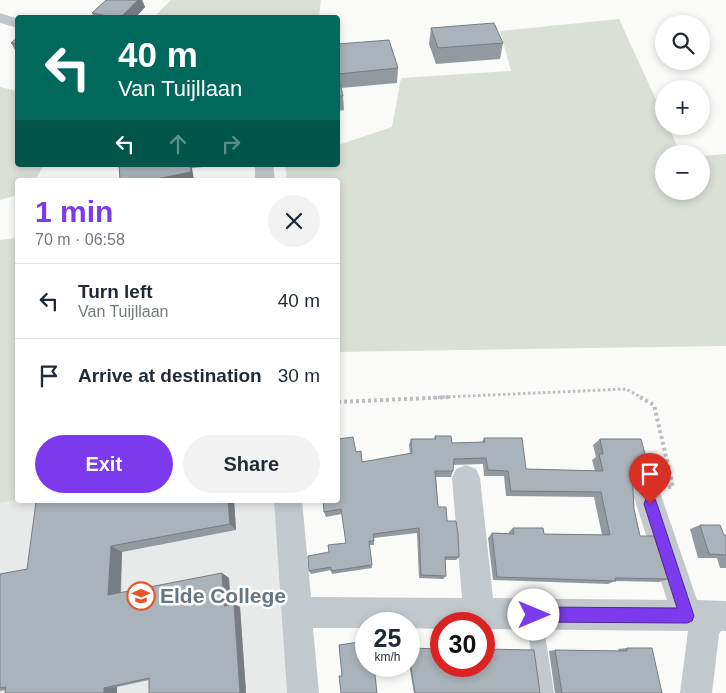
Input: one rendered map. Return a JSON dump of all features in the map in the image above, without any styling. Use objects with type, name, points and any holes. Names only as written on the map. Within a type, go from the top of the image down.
[{"type":"street","points":[[0,18],[15,23]]},
{"type":"street","points":[[466,478],[479,612]]},
{"type":"street","points":[[644,486],[709,616],[704,629],[696,693]]},
{"type":"street","points":[[288,503],[302,693]]},
{"type":"street","points":[[297,612],[430,613]]},
{"type":"street","points":[[495,614],[709,616]]},
{"type":"lane","points":[[534,615],[545,693]]},
{"type":"path","points":[[340,402],[626,389],[654,405],[673,487],[644,486]]},
{"type":"shaded area","points":[[171,0],[321,0],[319,15],[156,15]]},
{"type":"shaded area","points":[[619,19],[655,97],[655,135],[672,135],[677,145],[655,145],[655,200],[710,200],[710,155],[726,154],[726,346],[340,352],[340,178],[287,178],[285,167],[340,167],[340,144],[392,127],[401,78],[511,71],[500,31]]},
{"type":"shaded area","points":[[0,87],[15,91],[15,167],[43,167],[36,178],[15,178],[15,196],[0,200]]},
{"type":"shaded area","points":[[15,238],[15,499],[0,503],[0,240]]},
{"type":"shaded area","name":"Elde College","points":[[15,488],[15,503],[278,503],[287,693],[0,693],[0,490]]},
{"type":"building","points":[[106,0],[138,0],[123,15],[92,13]]},
{"type":"building","points":[[494,23],[503,43],[438,48],[431,28]]},
{"type":"building","points":[[389,40],[398,68],[340,74],[340,44]]},
{"type":"building","points":[[340,83],[343,96],[340,96]]},
{"type":"building","points":[[119,167],[190,167],[191,172],[161,178],[120,178]]},
{"type":"building","points":[[435,436],[451,436],[452,443],[485,442],[484,438],[522,438],[526,469],[603,471],[599,454],[603,454],[600,439],[641,439],[648,465],[641,467],[639,472],[632,472],[634,509],[640,536],[654,536],[669,579],[615,578],[616,581],[497,577],[492,533],[514,534],[513,528],[543,528],[544,534],[610,535],[601,492],[511,491],[508,471],[488,470],[486,458],[454,459],[453,471],[435,471],[438,507],[446,507],[447,521],[456,521],[458,534],[459,557],[445,557],[446,576],[421,575],[419,528],[373,534],[374,541],[369,541],[372,565],[331,571],[331,567],[309,571],[308,556],[329,552],[328,545],[346,543],[341,509],[324,512],[323,503],[340,503],[340,439],[353,437],[356,452],[361,451],[362,462],[412,453],[411,439],[436,439]]},
{"type":"building","name":"Elde College","points":[[36,503],[228,503],[230,524],[111,546],[108,595],[222,573],[224,606],[234,604],[240,693],[149,693],[149,678],[104,688],[104,693],[5,693],[6,687],[0,688],[0,574],[27,569]]},
{"type":"building","points":[[700,525],[720,525],[724,535],[726,535],[726,555],[709,554]]},
{"type":"building","points":[[355,643],[355,677],[375,677],[377,693],[341,693],[339,676],[342,676],[339,645]]},
{"type":"building","points":[[420,648],[430,649],[430,677],[495,677],[495,649],[534,650],[540,693],[415,693],[412,677],[420,677]]},
{"type":"building","points":[[627,648],[652,648],[662,693],[562,693],[555,650],[627,651]]},
{"type":"place","name":"Elde College","points":[[141,596]]},
{"type":"route","points":[[534,615],[687,616],[650,504]]}]
